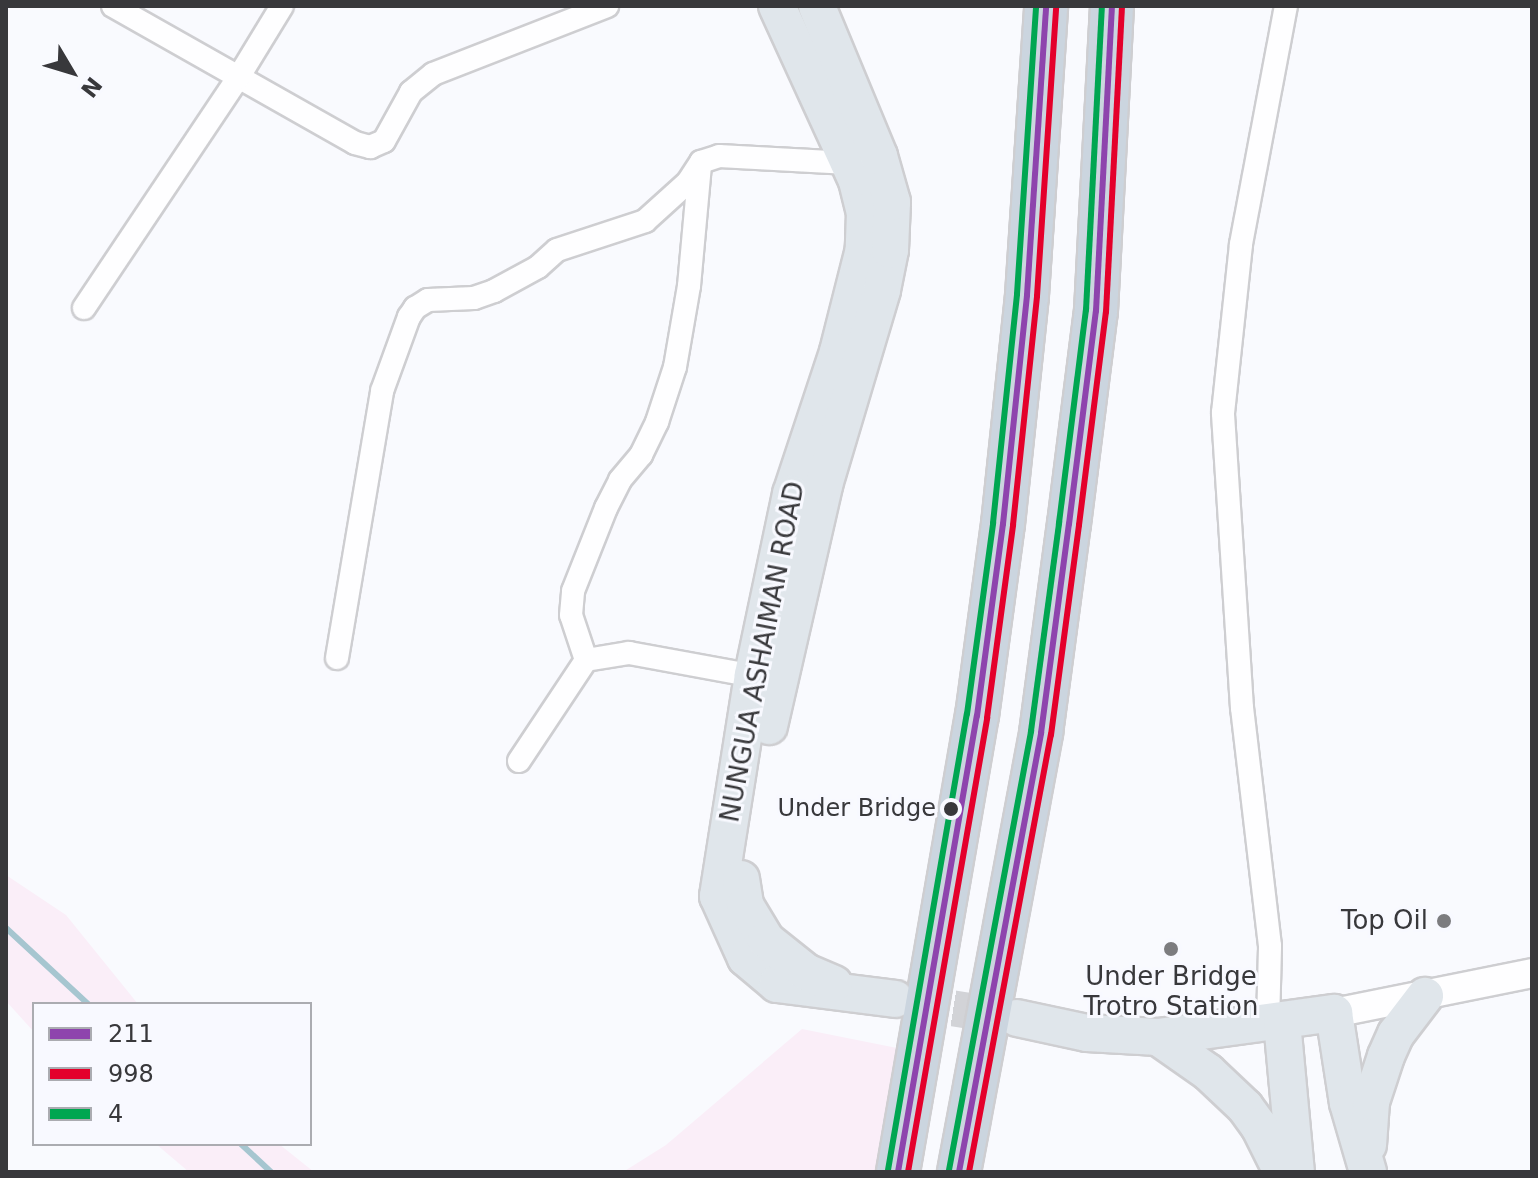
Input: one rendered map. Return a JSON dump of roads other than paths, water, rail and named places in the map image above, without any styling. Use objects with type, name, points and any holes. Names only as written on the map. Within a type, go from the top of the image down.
[{"type":"highway","points":[[898,1172],[977,716],[1003,524],[1031,250],[1046,6]]},
{"type":"highway","points":[[959,1172],[1038,748],[1069,524],[1096,311],[1112,6]]},
{"type":"main road","name":"NUNGUA ASHAIMAN ROAD","points":[[766,678],[791,494],[838,352],[864,249],[865,212],[849,163],[777,6]]},
{"type":"main road","name":"NUNGUA ASHAIMAN ROAD","points":[[817,6],[879,156],[892,202],[890,250],[882,290],[766,678],[718,896],[746,958],[777,984],[895,999]]},
{"type":"main road","points":[[1367,1169],[1371,1102],[1386,1056],[1396,1034],[1425,996]]},
{"type":"main road","points":[[1017,1018],[1087,1033],[1158,1037],[1334,1013],[1348,1103],[1367,1169]]},
{"type":"main road","points":[[1275,1023],[1296,1172]]},
{"type":"main road","points":[[1158,1037],[1208,1072],[1245,1107],[1259,1126],[1282,1172]]},
{"type":"street","points":[[113,6],[355,143],[370,147],[384,141],[411,92],[433,74],[607,6]]},
{"type":"street","points":[[84,308],[238,78],[282,6]]},
{"type":"street","points":[[1275,1023],[1270,946],[1242,708],[1223,413],[1241,244],[1286,6]]},
{"type":"street","points":[[337,658],[382,391],[409,317],[428,300],[474,298],[494,291],[538,267],[557,250],[645,221],[688,182],[701,162],[719,156],[849,163]]},
{"type":"street","points":[[586,660],[571,615],[573,591],[606,508],[620,480],[641,455],[657,422],[675,367],[689,286],[701,162]]},
{"type":"street","points":[[519,761],[586,660],[629,653],[766,678]]},
{"type":"street","points":[[1334,1013],[1532,973]]},
{"type":"waterway","points":[[6,928],[86,1002]]},
{"type":"waterway","points":[[243,1146],[271,1172]]},
{"type":"tunnel","points":[[900,1000],[1015,1018]]},
{"type":"place","name":"Under Bridge","points":[[951,809]]},
{"type":"place","name":"Top Oil","points":[[1444,921]]},
{"type":"place","name":"Under Bridge Trotro Station","points":[[1171,949]]}]
